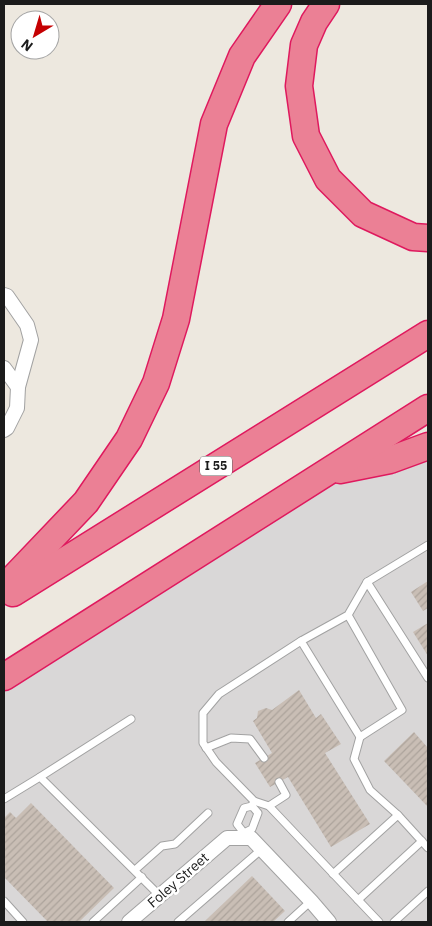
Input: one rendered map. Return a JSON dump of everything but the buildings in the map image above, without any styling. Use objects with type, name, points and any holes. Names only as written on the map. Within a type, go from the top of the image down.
[{"type":"highway","points":[[4,588],[86,502],[129,439],[156,383],[176,319],[214,124],[242,56],[278,4]]},
{"type":"highway","points":[[326,4],[314,22],[304,45],[299,86],[306,136],[328,179],[363,214],[413,237],[428,238]]},
{"type":"highway","name":"I 55","points":[[4,598],[428,334]]},
{"type":"highway","points":[[4,677],[428,408]]},
{"type":"highway","points":[[325,473],[390,460],[428,446]]},
{"type":"street","points":[[4,295],[7,296],[27,325],[31,340],[18,387],[17,408],[7,428],[4,430]]},
{"type":"street","points":[[4,368],[18,387]]},
{"type":"street","points":[[243,836],[251,838],[329,922]]},
{"type":"street","name":"Foley Street","points":[[129,922],[227,838],[243,836]]},
{"type":"lane","points":[[378,922],[269,806],[253,803],[244,808],[238,824],[243,836],[252,829],[258,813],[253,803],[216,762],[202,742],[203,713],[219,694],[301,641],[348,615],[367,582],[428,545]]},
{"type":"lane","points":[[367,582],[428,678]]},
{"type":"lane","points":[[348,615],[402,710],[360,737],[354,759],[370,790],[398,815],[428,848]]},
{"type":"lane","points":[[301,641],[360,737]]},
{"type":"lane","points":[[4,799],[131,718]]},
{"type":"lane","points":[[206,748],[231,738],[250,739],[264,758]]},
{"type":"lane","points":[[40,777],[159,895]]},
{"type":"lane","points":[[269,806],[286,795],[279,782]]},
{"type":"lane","points":[[135,870],[162,846],[175,844],[208,813]]},
{"type":"lane","points":[[333,874],[398,815]]},
{"type":"lane","points":[[358,900],[422,841]]},
{"type":"lane","points":[[178,922],[262,849]]},
{"type":"lane","points":[[93,922],[142,877]]},
{"type":"lane","points":[[394,922],[428,892]]},
{"type":"lane","points":[[4,901],[23,922]]},
{"type":"lane","points":[[288,922],[311,901]]},
{"type":"shaded area","points":[[428,439],[428,922],[4,922],[4,677],[325,473]]}]
